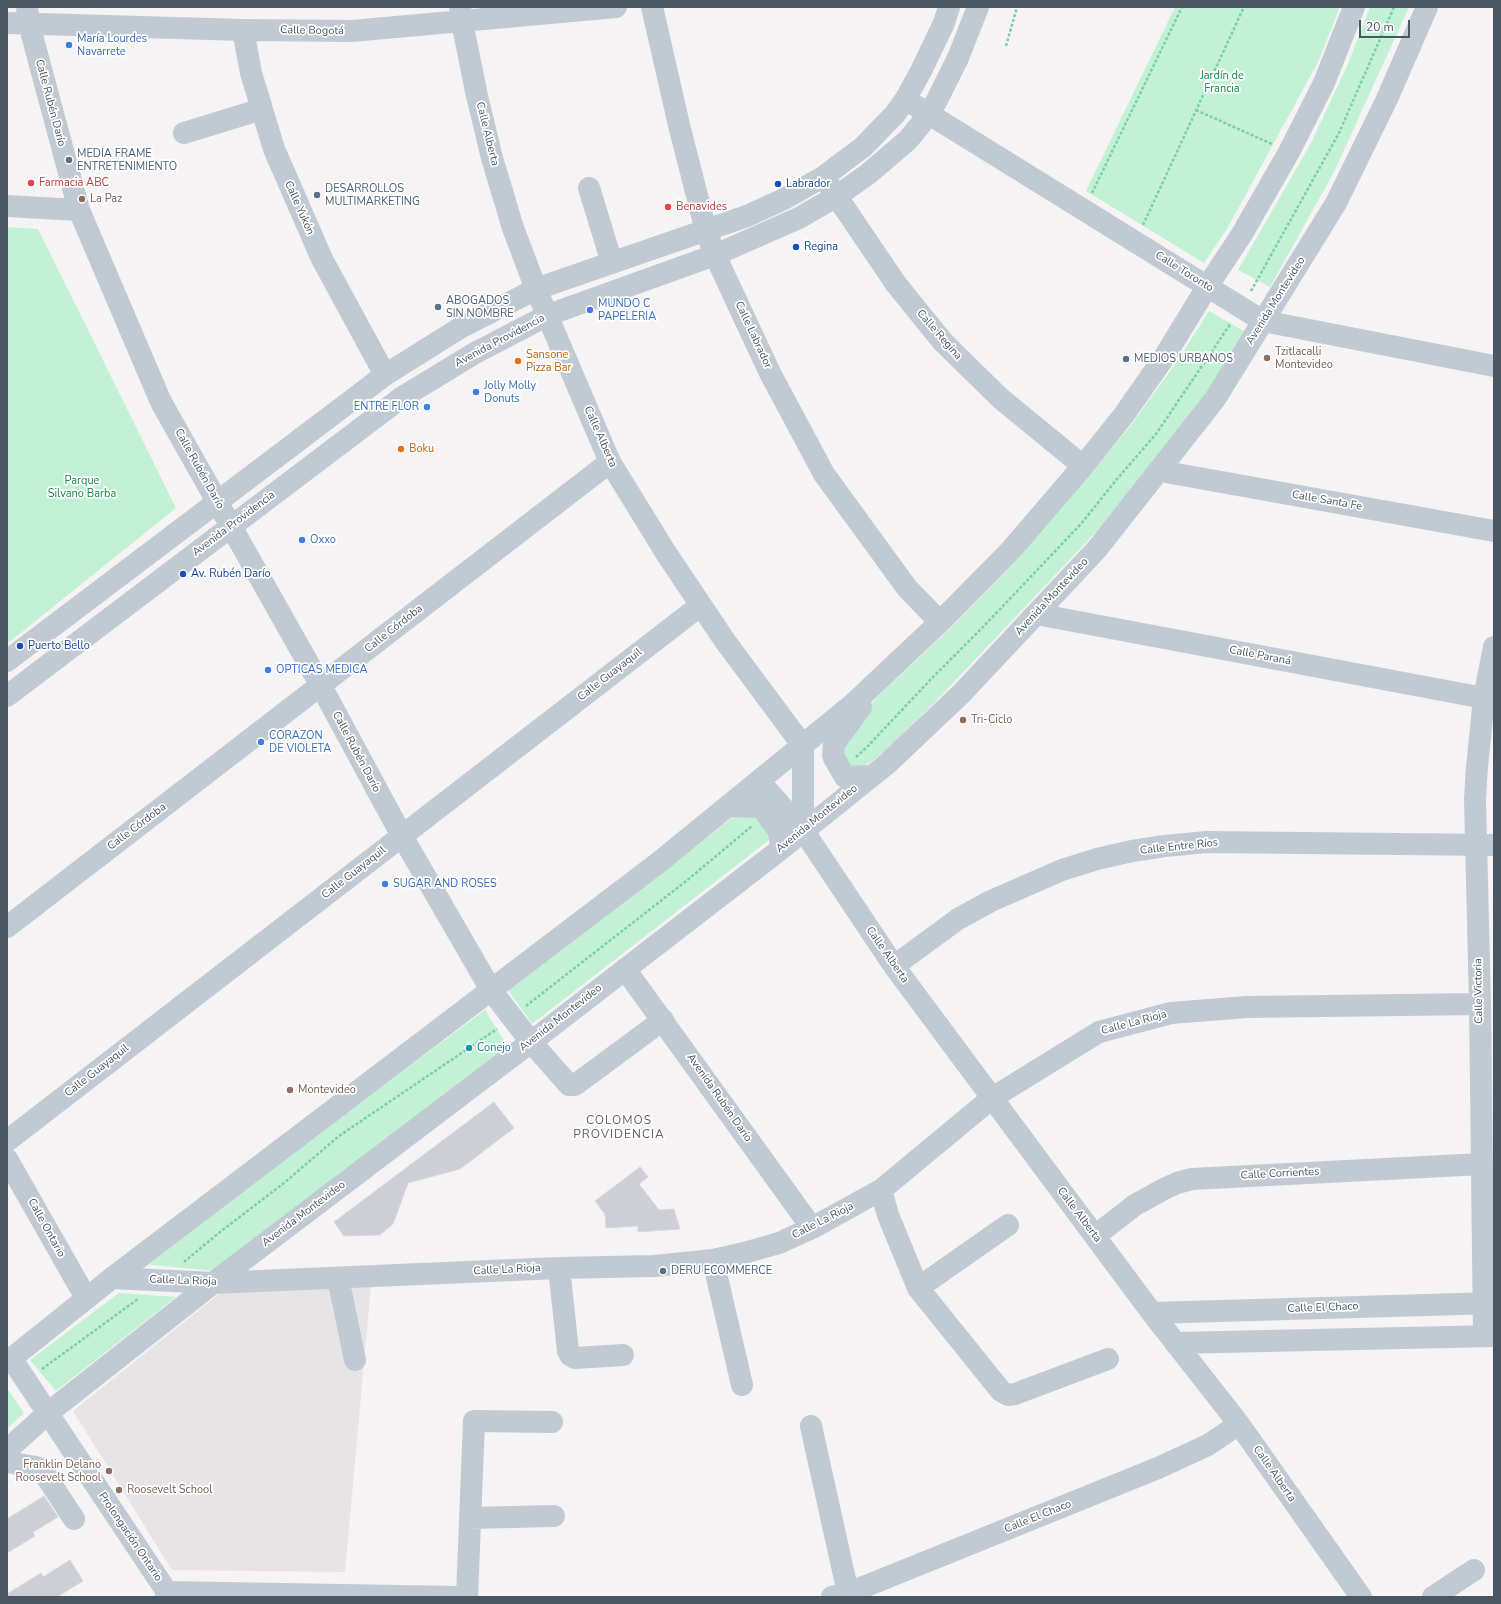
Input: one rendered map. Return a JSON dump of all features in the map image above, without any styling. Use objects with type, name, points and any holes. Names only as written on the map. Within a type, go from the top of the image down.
[{"type":"street","name":"Calle Bogotá","points":[[7,23],[28,16],[243,30],[352,32],[461,15],[616,7]]},
{"type":"street","name":"Calle Labrador","points":[[652,7],[679,125],[706,231],[715,255],[770,373],[824,474],[907,588],[940,622]]},
{"type":"street","points":[[7,661],[385,375],[460,328],[536,289],[748,216],[772,205],[823,177],[863,147],[895,114],[905,100],[921,71],[941,30],[949,7]]},
{"type":"street","name":"Avenida Providencia","points":[[7,696],[401,398],[475,353],[548,315],[715,255],[799,218],[836,196],[868,174],[908,140],[929,114],[958,58],[978,7]]},
{"type":"street","points":[[9,1360],[112,1278],[658,863],[873,686],[940,622],[1011,550],[1083,466],[1123,416],[1163,359],[1242,234],[1289,152],[1324,83],[1354,7]]},
{"type":"street","name":"Avenida Montevideo","points":[[7,1450],[48,1413],[213,1283],[531,1042],[781,849],[887,764],[961,694],[1097,549],[1215,400],[1336,203],[1387,99],[1427,7]]},
{"type":"street","name":"Calle Alberta","points":[[461,15],[477,96],[492,158],[513,228],[536,289],[610,462],[638,509],[724,641],[802,746]]},
{"type":"street","name":"Calle Rubén Darío","points":[[28,16],[79,210],[161,402],[321,686],[402,836],[490,990],[531,1042],[569,1085],[575,1085],[663,1020]]},
{"type":"street","name":"Calle Yukón","points":[[243,30],[251,74],[274,149],[322,259],[385,375]]},
{"type":"street","name":"Calle Toronto","points":[[905,100],[1263,322],[1494,366]]},
{"type":"street","points":[[184,133],[262,109]]},
{"type":"street","name":"Calle Regina","points":[[823,177],[896,284],[943,342],[1000,398],[1083,466]]},
{"type":"street","points":[[589,188],[612,263]]},
{"type":"street","points":[[7,206],[79,210]]},
{"type":"street","name":"Calle Córdoba","points":[[7,926],[321,686],[610,462]]},
{"type":"street","name":"Calle Santa Fe","points":[[1160,470],[1494,531]]},
{"type":"street","name":"Calle Guayaquil","points":[[7,1141],[701,605]]},
{"type":"street","name":"Calle Paraná","points":[[1036,614],[1484,698]]},
{"type":"street","name":"Calle Victoria","points":[[1489,1336],[1482,1164],[1480,1004],[1485,845],[1477,767],[1484,698],[1494,647]]},
{"type":"street","points":[[871,776],[845,777],[833,755],[834,744],[856,714],[873,686]]},
{"type":"street","points":[[802,746],[803,830]]},
{"type":"street","name":"Calle Alberta","points":[[759,781],[803,830],[894,966],[1152,1313],[1238,1424],[1351,1593]]},
{"type":"street","points":[[729,806],[762,807],[779,832],[781,849]]},
{"type":"street","name":"Calle Entre Ríos","points":[[894,966],[947,926],[991,901],[1062,870],[1097,859],[1132,851],[1206,842],[1485,845]]},
{"type":"street","name":"Avenida Rubén Darío","points":[[625,969],[812,1228]]},
{"type":"street","name":"Calle La Rioja","points":[[112,1278],[213,1283],[559,1268],[654,1266],[713,1260],[778,1243],[812,1228],[881,1190],[992,1098],[1099,1032],[1171,1013],[1247,1007],[1480,1004]]},
{"type":"street","name":"Calle Ontario","points":[[7,1158],[86,1298]]},
{"type":"street","name":"Calle Corrientes","points":[[1095,1236],[1136,1205],[1164,1189],[1192,1179],[1482,1164]]},
{"type":"street","points":[[881,1190],[888,1215],[918,1288],[1001,1391],[1008,1396],[1015,1394],[1108,1359]]},
{"type":"street","points":[[918,1288],[1008,1225]]},
{"type":"street","points":[[713,1260],[742,1385]]},
{"type":"street","points":[[559,1268],[568,1351],[570,1355],[575,1358],[623,1355]]},
{"type":"street","points":[[338,1278],[355,1360]]},
{"type":"street","name":"Calle El Chaco","points":[[1152,1313],[1488,1303]]},
{"type":"street","points":[[1175,1343],[1489,1336]]},
{"type":"street","name":"Prolongación Ontario","points":[[9,1360],[48,1413],[166,1594]]},
{"type":"street","points":[[467,1597],[474,1421],[552,1422]]},
{"type":"street","name":"Calle El Chaco","points":[[840,1595],[875,1589],[1158,1468],[1208,1445],[1238,1424]]},
{"type":"street","points":[[811,1426],[840,1595]]},
{"type":"street","points":[[7,1462],[36,1467],[42,1470],[74,1519]]},
{"type":"street","points":[[470,1518],[554,1516]]},
{"type":"street","points":[[1433,1597],[1474,1570]]},
{"type":"street","points":[[166,1594],[458,1597]]},
{"type":"path","points":[[1006,46],[1017,7]]},
{"type":"path","points":[[1084,210],[1182,7]]},
{"type":"path","points":[[1135,242],[1244,7]]},
{"type":"path","points":[[1196,110],[1289,152]]},
{"type":"shaded area","points":[[371,1285],[345,1572],[172,1570],[73,1411],[224,1290]]},
{"type":"green space","name":"Jardín de Francia","points":[[1175,7],[1340,7],[1318,62],[1227,229],[1204,263],[1086,191]]},
{"type":"green space","points":[[1370,7],[1409,7],[1334,172],[1270,287],[1238,270],[1310,145],[1348,64]]},
{"type":"green space","name":"Parque Silvano Barba","points":[[7,227],[38,229],[176,508],[7,644]]},
{"type":"green space","points":[[1209,311],[1249,334],[1216,385],[1110,517],[936,701],[888,749],[852,776],[836,745],[880,694],[951,628],[1015,562],[1131,425],[1176,363]]},
{"type":"green space","points":[[741,811],[755,811],[778,833],[532,1024],[508,990]]},
{"type":"green space","points":[[485,1010],[509,1049],[214,1271],[143,1264]]},
{"type":"green space","points":[[119,1293],[176,1297],[56,1391],[30,1360]]},
{"type":"green space","points":[[7,1388],[24,1413],[7,1429]]},
{"type":"building","points":[[494,1102],[514,1128],[460,1169],[408,1183],[393,1224],[380,1235],[344,1236],[334,1222]]},
{"type":"building","points":[[640,1167],[648,1177],[639,1184],[659,1210],[674,1209],[680,1229],[638,1232],[638,1226],[606,1228],[605,1214],[595,1201]]},
{"type":"building","points":[[44,1496],[58,1517],[33,1532],[35,1536],[7,1553],[7,1519]]},
{"type":"building","points":[[70,1560],[83,1581],[57,1597],[7,1597],[7,1594],[41,1573],[43,1577]]},
{"type":"place","name":"María Lourdes Navarrete","points":[[69,45]]},
{"type":"place","name":"MEDIA FRAME ENTRETENIMIENTO","points":[[69,160]]},
{"type":"place","name":"Farmacia ABC","points":[[31,183]]},
{"type":"place","name":"Labrador","points":[[778,184]]},
{"type":"place","name":"DESARROLLOS MULTIMARKETING","points":[[317,195]]},
{"type":"place","name":"La Paz","points":[[82,199]]},
{"type":"place","name":"Benavides","points":[[668,207]]},
{"type":"place","name":"Regina","points":[[796,247]]},
{"type":"place","name":"ABOGADOS SIN NOMBRE","points":[[438,307]]},
{"type":"place","name":"MUNDO C PAPELERIA","points":[[590,310]]},
{"type":"place","name":"Tzitlacalli Montevideo","points":[[1267,358]]},
{"type":"place","name":"MEDIOS URBANOS","points":[[1126,359]]},
{"type":"place","name":"Sansone Pizza Bar","points":[[518,361]]},
{"type":"place","name":"Jolly Molly Donuts","points":[[476,392]]},
{"type":"place","name":"ENTRE FLOR","points":[[427,407]]},
{"type":"place","name":"Boku","points":[[401,449]]},
{"type":"place","name":"Oxxo","points":[[302,540]]},
{"type":"place","name":"Av. Rubén Darío","points":[[183,574]]},
{"type":"place","name":"Puerto Bello","points":[[20,646]]},
{"type":"place","name":"OPTICAS MEDICA","points":[[268,670]]},
{"type":"place","name":"Tri-Ciclo","points":[[963,720]]},
{"type":"place","name":"CORAZON DE VIOLETA","points":[[261,742]]},
{"type":"place","name":"SUGAR AND ROSES","points":[[385,884]]},
{"type":"place","name":"Conejo","points":[[469,1048]]},
{"type":"place","name":"Montevideo","points":[[290,1090]]},
{"type":"place","name":"DERU ECOMMERCE","points":[[663,1271]]},
{"type":"place","name":"Franklin Delano Roosevelt School","points":[[109,1471]]},
{"type":"place","name":"Roosevelt School","points":[[119,1490]]},
{"type":"district","name":"COLOMOS PROVIDENCIA","points":[[619,1128]]}]
